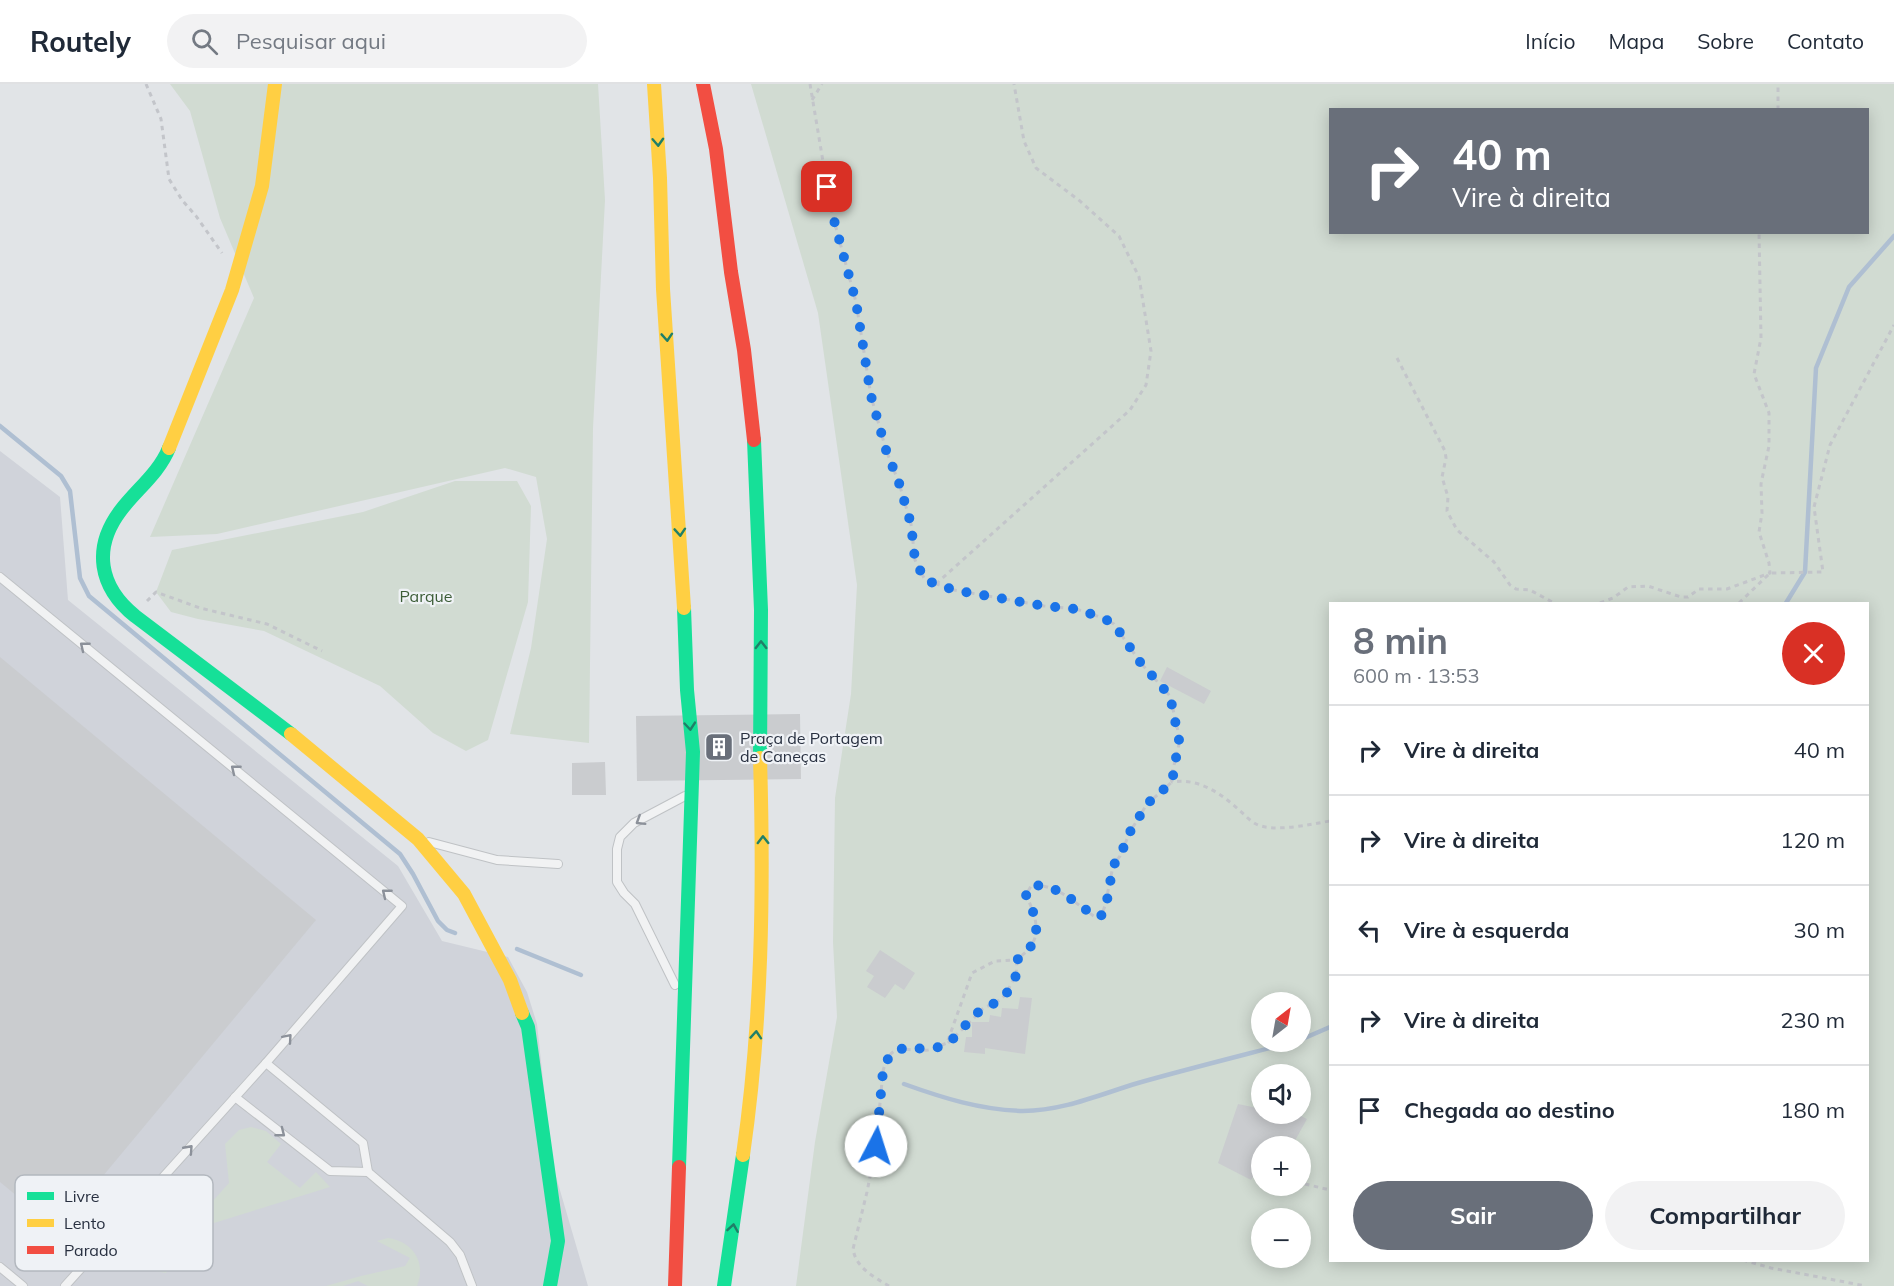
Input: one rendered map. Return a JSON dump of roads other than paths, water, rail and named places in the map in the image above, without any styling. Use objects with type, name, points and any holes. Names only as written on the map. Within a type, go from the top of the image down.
[{"type":"main road","points":[[275,84],[262,186],[232,290],[166,456],[150,481],[121,510],[111,524],[103,555],[106,576],[116,600],[275,721],[418,839],[464,894],[510,980],[528,1027],[558,1241],[550,1286]]},
{"type":"main road","points":[[654,84],[663,289],[683,568],[687,690],[693,752],[675,1286]]},
{"type":"main road","points":[[703,84],[716,150],[754,436],[761,610],[760,746],[763,843],[760,976],[750,1106],[724,1286]]},
{"type":"lane","points":[[0,577],[402,906],[266,1063],[165,1175]]},
{"type":"lane","points":[[684,1005],[635,904],[617,882],[616,849],[620,837],[634,823],[691,793]]},
{"type":"lane","points":[[418,839],[497,860],[558,864]]},
{"type":"lane","points":[[266,1063],[363,1143],[368,1172],[450,1242],[460,1255],[472,1286]]},
{"type":"lane","points":[[235,1097],[330,1172],[368,1172]]},
{"type":"lane","points":[[0,1267],[23,1286]]},
{"type":"lane","points":[[65,1286],[78,1271]]},
{"type":"waterway","points":[[1787,602],[1805,572],[1816,368],[1849,287],[1894,236]]},
{"type":"waterway","points":[[0,426],[61,476],[70,491],[80,578],[89,596],[400,854],[438,921],[447,930],[455,933]]},
{"type":"waterway","points":[[517,949],[581,975]]},
{"type":"waterway","points":[[1311,1035],[1329,1027]]},
{"type":"waterway","points":[[904,1084],[977,1106],[1007,1110],[1038,1110],[1067,1105],[1138,1083],[1255,1052]]},
{"type":"place","name":"Praça de Portagem de Caneças","points":[[719,747]]},
{"type":"park label","name":"Parque","points":[[426,596]]}]
